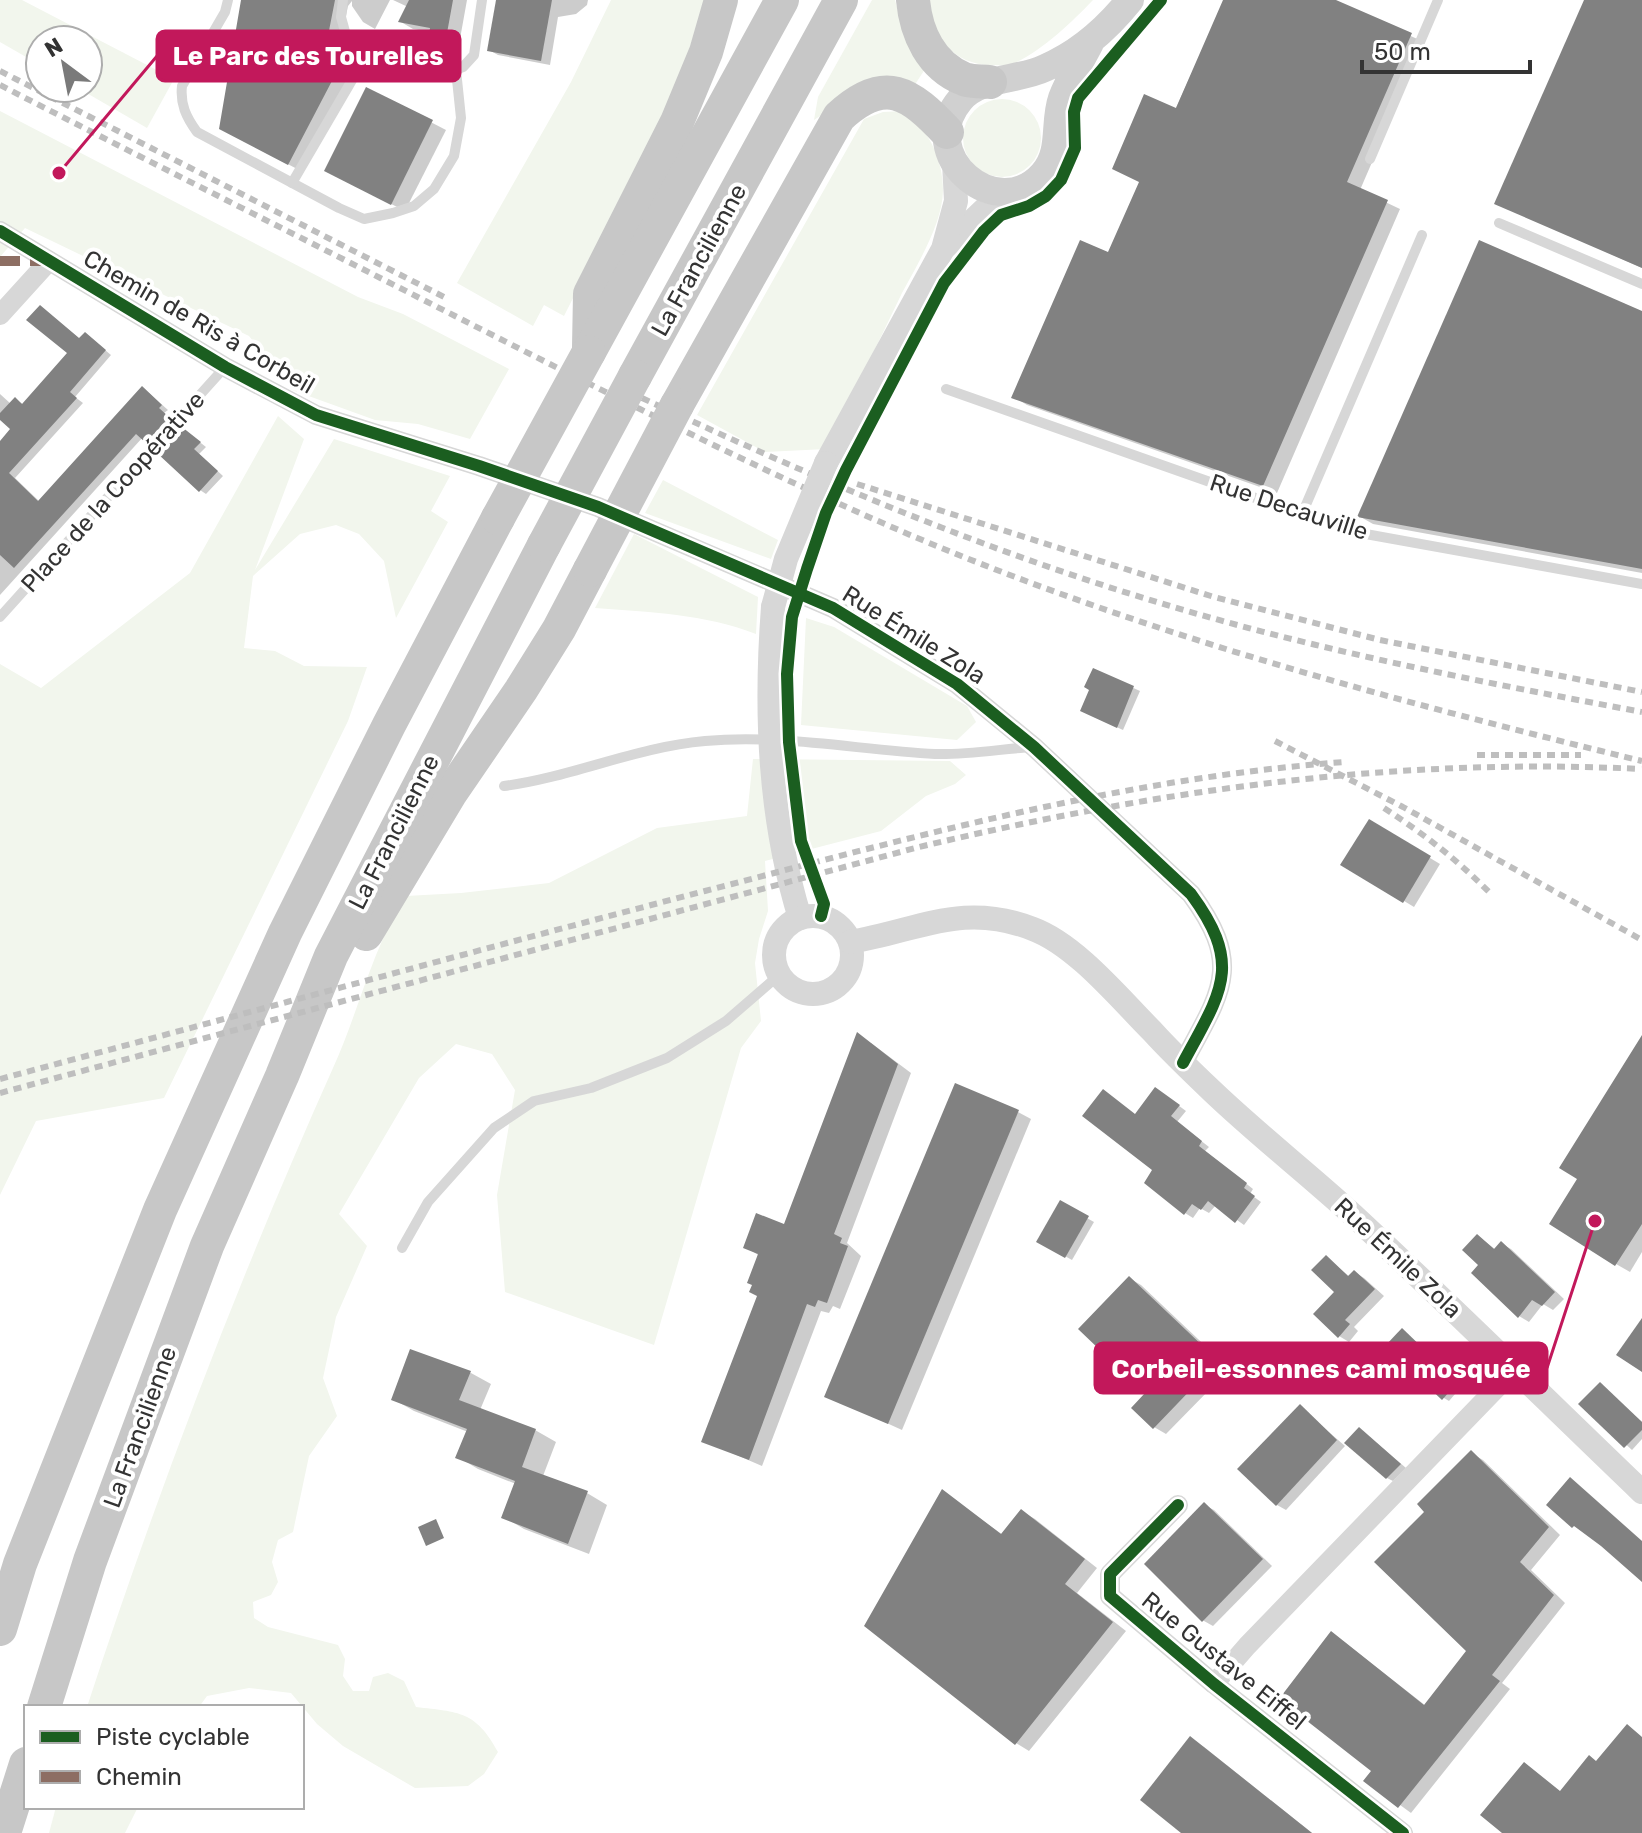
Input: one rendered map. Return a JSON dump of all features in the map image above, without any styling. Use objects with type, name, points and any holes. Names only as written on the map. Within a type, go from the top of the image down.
[{"type":"highway","points":[[589,352],[590,294],[677,122],[706,52],[721,0]]},
{"type":"highway","points":[[0,1629],[20,1564],[160,1210],[285,933],[389,725],[498,518],[782,0]]},
{"type":"highway","name":"La Francilienne","points":[[45,1705],[90,1561],[207,1246],[331,956],[544,545],[841,0]]},
{"type":"highway","points":[[913,0],[924,44],[935,57],[965,80],[998,81]]},
{"type":"highway","points":[[282,1076],[450,794],[551,641],[677,405],[839,117],[866,96],[882,92],[896,94],[922,105],[950,148]]},
{"type":"highway","points":[[4,1833],[24,1770]]},
{"type":"main road","points":[[1090,43],[1044,69],[974,89],[960,100],[951,115],[950,148],[964,176],[978,186],[993,191],[1010,191],[1027,186],[1041,176],[1052,162],[1058,145],[1062,100],[1090,43],[1130,0]]},
{"type":"main road","points":[[998,81],[1035,90],[1054,113],[1058,127]]},
{"type":"street","points":[[800,918],[780,842],[769,741],[768,670],[773,607],[786,559],[826,463],[943,249],[956,201],[950,148]]},
{"type":"street","points":[[943,249],[985,209],[1010,191]]},
{"type":"street","name":"Chemin de Ris à Corbeil","points":[[0,231],[225,367],[316,415],[383,435]]},
{"type":"street","points":[[0,315],[49,261]]},
{"type":"street","name":"Rue Émile Zola","points":[[383,435],[598,507],[833,608],[957,684],[1034,747],[1191,894],[1210,920],[1221,946],[1224,974],[1216,1003],[1183,1063]]},
{"type":"street","points":[[821,916],[836,923],[850,942],[849,971],[833,989],[818,994],[803,993],[790,986],[779,975],[775,965],[774,949],[779,935],[800,918],[821,916]]},
{"type":"street","name":"Rue Émile Zola","points":[[850,942],[880,937],[925,922],[965,917],[1001,918],[1037,930],[1073,954],[1231,1109],[1354,1216],[1642,1492]]},
{"type":"street","name":"Rue Gustave Eiffel","points":[[1214,1684],[1514,1370]]},
{"type":"street","name":"Rue Gustave Eiffel","points":[[1178,1505],[1110,1574],[1110,1596],[1214,1684],[1403,1833]]},
{"type":"lane","points":[[228,0],[225,12],[182,86],[181,97],[186,116],[197,132],[364,219],[414,206],[434,189],[454,156],[461,118],[456,70]]},
{"type":"lane","points":[[343,0],[341,17],[346,35],[359,48],[447,73],[463,67],[474,55],[482,0]]},
{"type":"lane","points":[[1370,159],[1438,0]]},
{"type":"lane","points":[[292,183],[369,51]]},
{"type":"lane","points":[[1499,223],[1642,284]]},
{"type":"lane","points":[[1302,514],[1422,235]]},
{"type":"lane","name":"Place de la Coopérative","points":[[0,617],[225,367]]},
{"type":"lane","name":"Rue Decauville","points":[[946,389],[1349,531],[1642,584]]},
{"type":"lane","points":[[504,786],[542,781],[609,760],[667,747],[748,739],[939,754],[1034,747]]},
{"type":"lane","points":[[402,1248],[428,1202],[494,1128],[534,1101],[591,1088],[667,1058],[726,1021],[779,975]]},
{"type":"shaded area","points":[[0,0],[22,0],[68,24],[24,24],[24,56],[0,42]]},
{"type":"shaded area","points":[[611,0],[705,0],[673,100],[564,316],[544,305],[533,326],[457,283],[571,82]]},
{"type":"shaded area","points":[[872,0],[895,0],[905,36],[927,66],[914,86],[823,114],[814,120],[818,97]]},
{"type":"shaded area","points":[[929,0],[1093,0],[1047,43],[1015,63],[1003,66],[966,60],[947,46],[934,25]]},
{"type":"shaded area","points":[[104,43],[174,79],[147,128],[104,103]]},
{"type":"shaded area","points":[[1002,99],[1017,102],[1030,110],[1038,123],[1041,138],[1038,153],[1030,166],[1017,174],[1002,177],[987,174],[974,166],[966,153],[963,138],[966,123],[974,110],[987,102]]},
{"type":"shaded area","points":[[0,111],[358,297],[403,314],[509,369],[470,439],[418,424],[375,420],[292,390],[249,336],[25,228],[0,257]]},
{"type":"shaded area","points":[[904,111],[927,135],[940,167],[942,203],[934,230],[826,449],[765,452],[697,415],[864,119],[883,112]]},
{"type":"shaded area","points":[[278,416],[304,439],[255,570],[334,439],[450,476],[431,511],[448,522],[396,618],[384,561],[359,534],[336,525],[300,534],[253,576],[244,648],[275,651],[304,666],[367,667],[348,721],[164,1098],[36,1121],[0,1195],[0,664],[41,688],[190,573]]},
{"type":"shaded area","points":[[663,480],[778,540],[771,559],[645,513]]},
{"type":"shaded area","points":[[634,534],[758,597],[756,634],[697,618],[595,608]]},
{"type":"shaded area","points":[[806,618],[834,627],[967,706],[976,722],[957,740],[801,725]]},
{"type":"shaded area","points":[[753,759],[950,761],[966,775],[955,784],[926,796],[881,831],[765,861],[768,911],[755,963],[761,1021],[741,1048],[654,1345],[505,1292],[497,1195],[515,1090],[492,1054],[456,1044],[419,1078],[339,1214],[367,1246],[336,1317],[323,1378],[337,1416],[309,1456],[293,1532],[278,1540],[272,1562],[278,1582],[271,1595],[253,1602],[254,1618],[268,1627],[338,1645],[345,1659],[343,1676],[353,1691],[369,1691],[373,1677],[388,1673],[404,1681],[416,1707],[444,1710],[474,1721],[498,1752],[484,1774],[468,1786],[415,1788],[343,1746],[317,1724],[291,1693],[249,1688],[207,1696],[200,1705],[88,1705],[142,1545],[233,1304],[342,1046],[375,958],[406,896],[549,883],[657,828],[747,816]]},
{"type":"shaded area","points":[[55,1809],[137,1809],[125,1833],[49,1833]]},
{"type":"building","points":[[241,0],[335,0],[326,46],[345,56],[288,165],[219,129]]},
{"type":"building","points":[[409,0],[453,0],[445,44],[428,41],[430,28],[398,22]]},
{"type":"building","points":[[496,0],[552,0],[541,61],[487,51]]},
{"type":"building","points":[[1223,0],[1336,0],[1412,33],[1347,182],[1388,200],[1263,486],[1011,398],[1080,240],[1108,252],[1139,182],[1112,169],[1144,94],[1176,108]]},
{"type":"building","points":[[1584,0],[1642,0],[1642,268],[1494,204]]},
{"type":"building","points":[[366,87],[433,120],[391,205],[324,171]]},
{"type":"building","points":[[1479,240],[1642,311],[1642,569],[1357,517]]},
{"type":"building","points":[[40,305],[79,338],[85,332],[106,350],[70,392],[77,398],[9,473],[38,501],[142,386],[162,405],[159,408],[169,417],[146,443],[136,434],[14,568],[0,555],[0,441],[10,429],[0,420],[0,413],[15,397],[22,404],[67,353],[26,320]]},
{"type":"building","points":[[182,427],[201,442],[194,449],[218,471],[199,492],[158,454]]},
{"type":"building","points":[[1093,668],[1134,686],[1117,728],[1080,711],[1089,690],[1084,687]]},
{"type":"building","points":[[1369,819],[1431,856],[1403,903],[1340,865]]},
{"type":"building","points":[[857,1032],[898,1064],[834,1234],[842,1238],[840,1243],[848,1246],[827,1303],[818,1300],[815,1307],[807,1304],[749,1460],[701,1442],[757,1296],[749,1292],[752,1285],[747,1283],[758,1254],[743,1248],[756,1213],[784,1224]]},
{"type":"building","points":[[1642,1035],[1642,1224],[1615,1266],[1549,1224],[1577,1179],[1559,1168]]},
{"type":"building","points":[[955,1083],[1019,1110],[888,1424],[824,1397]]},
{"type":"building","points":[[1155,1087],[1180,1105],[1171,1116],[1202,1141],[1199,1146],[1247,1183],[1244,1188],[1255,1196],[1235,1223],[1208,1201],[1201,1210],[1192,1204],[1184,1215],[1144,1183],[1152,1170],[1082,1116],[1103,1089],[1135,1114]]},
{"type":"building","points":[[1060,1200],[1089,1216],[1065,1258],[1036,1242]]},
{"type":"building","points":[[1477,1234],[1494,1249],[1501,1241],[1555,1292],[1542,1306],[1532,1300],[1518,1318],[1471,1273],[1478,1265],[1462,1250]]},
{"type":"building","points":[[1326,1255],[1348,1276],[1354,1270],[1375,1289],[1345,1320],[1350,1324],[1338,1338],[1313,1314],[1334,1292],[1311,1270]]},
{"type":"building","points":[[1129,1276],[1206,1349],[1190,1366],[1202,1378],[1153,1429],[1131,1408],[1145,1393],[1078,1329]]},
{"type":"building","points":[[1642,1318],[1642,1372],[1616,1355]]},
{"type":"building","points":[[1402,1328],[1458,1382],[1442,1400],[1385,1346]]},
{"type":"building","points":[[410,1349],[471,1371],[459,1400],[536,1429],[522,1467],[588,1491],[568,1544],[501,1518],[515,1481],[455,1458],[467,1429],[391,1400]]},
{"type":"building","points":[[1600,1382],[1642,1422],[1642,1430],[1624,1448],[1578,1404]]},
{"type":"building","points":[[1300,1404],[1337,1440],[1276,1506],[1237,1469]]},
{"type":"building","points":[[1359,1427],[1401,1464],[1386,1479],[1344,1443]]},
{"type":"building","points":[[1471,1450],[1549,1527],[1520,1562],[1554,1595],[1492,1675],[1500,1681],[1398,1808],[1363,1781],[1371,1771],[1279,1699],[1331,1631],[1424,1705],[1466,1651],[1374,1562],[1424,1512],[1417,1504]]},
{"type":"building","points":[[1570,1477],[1642,1541],[1642,1582],[1601,1546],[1574,1526],[1572,1528],[1546,1505]]},
{"type":"building","points":[[942,1489],[1001,1534],[1021,1509],[1085,1559],[1065,1584],[1113,1622],[1015,1745],[864,1626]]},
{"type":"building","points":[[1204,1502],[1263,1559],[1202,1622],[1144,1564]]},
{"type":"building","points":[[436,1519],[444,1538],[426,1546],[418,1527]]},
{"type":"building","points":[[1627,1724],[1642,1737],[1642,1833],[1502,1833],[1480,1815],[1524,1762],[1560,1791],[1589,1755],[1596,1761]]},
{"type":"building","points":[[1190,1736],[1312,1833],[1181,1833],[1140,1800]]},
{"type":"railway","points":[[0,71],[446,298]]},
{"type":"railway","points":[[0,85],[626,402],[798,485],[915,537],[1004,573],[1183,636],[1365,690],[1642,761]]},
{"type":"railway","points":[[642,398],[891,508],[1018,556],[1147,599],[1331,649],[1642,712]]},
{"type":"railway","points":[[857,484],[1214,597],[1380,640],[1642,692]]},
{"type":"railway","points":[[1275,741],[1403,807],[1642,940]]},
{"type":"railway","points":[[1477,755],[1581,755]]},
{"type":"railway","points":[[0,1079],[960,826],[1190,780],[1345,762]]},
{"type":"railway","points":[[0,1093],[919,847],[1098,809],[1277,782],[1367,773],[1457,768],[1641,769]]},
{"type":"railway","points":[[1384,808],[1439,847],[1489,892]]},
{"type":"marked path","points":[[0,261],[45,261]]},
{"type":"cycle path","points":[[821,916],[824,904],[801,841],[789,742],[787,674],[792,617],[826,513],[944,283],[984,231],[1001,215],[1029,206],[1046,196],[1061,180],[1075,148],[1074,112],[1078,98],[1161,0]]},
{"type":"cycle path","points":[[0,231],[225,367],[316,415],[598,507],[833,608],[957,684],[1034,747],[1191,894],[1207,919],[1222,960],[1221,979],[1208,1017],[1183,1063]]},
{"type":"cycle path","points":[[1178,1505],[1110,1574],[1110,1596],[1214,1684],[1403,1833]]},
{"type":"place","name":"Le Parc des Tourelles","points":[[59,173]]},
{"type":"place","name":"Corbeil-essonnes cami mosquée","points":[[1595,1221]]}]
